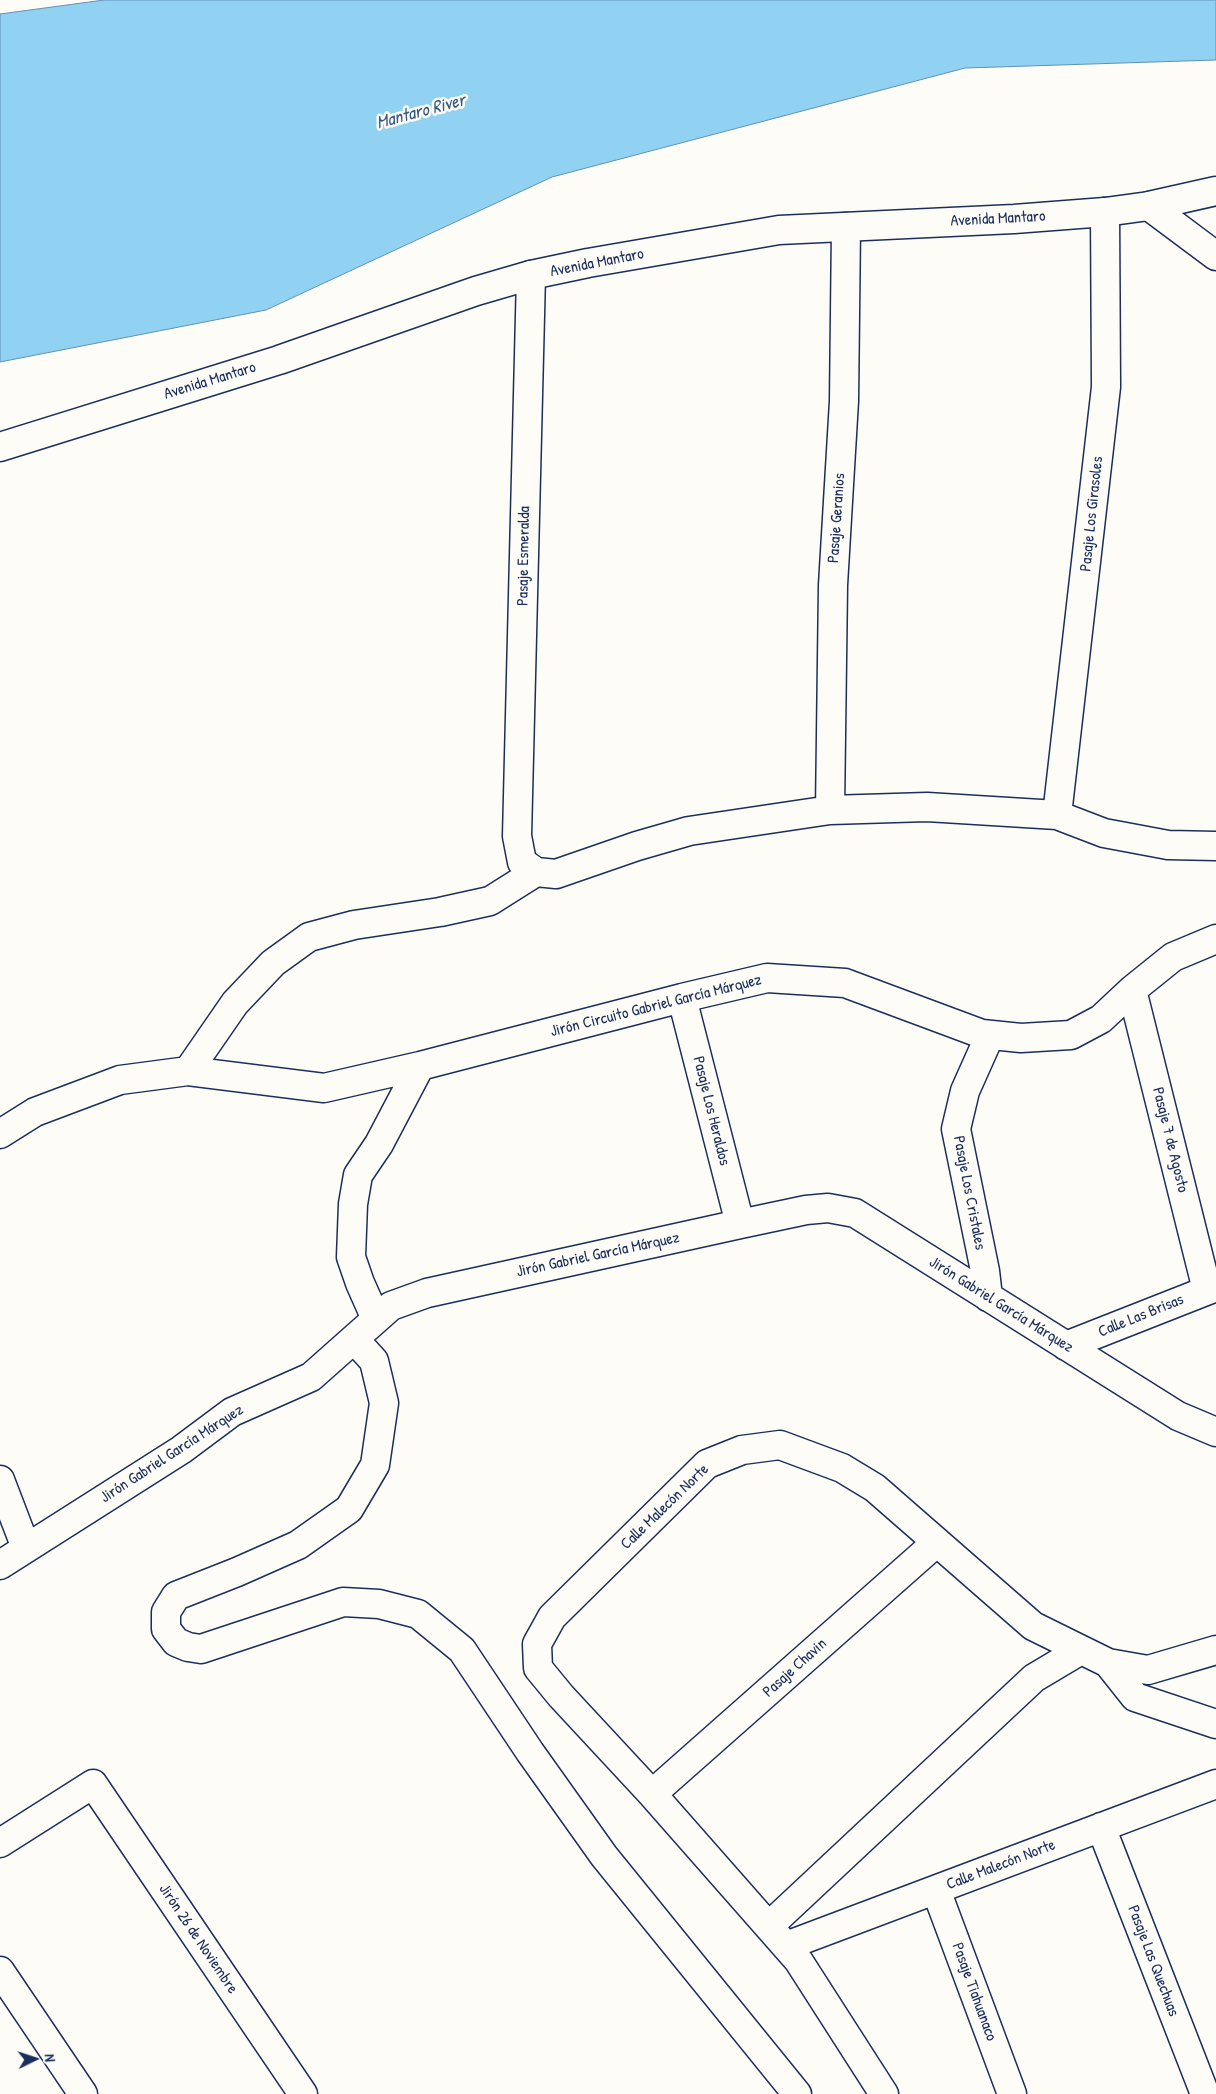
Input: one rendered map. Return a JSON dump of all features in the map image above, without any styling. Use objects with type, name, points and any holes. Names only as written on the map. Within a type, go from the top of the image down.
[{"type":"street","name":"Avenida Mantaro","points":[[0,447],[279,360],[476,291],[588,263],[779,230],[1105,212],[1149,206],[1216,191]]},
{"type":"street","points":[[1149,206],[1216,256]]},
{"type":"street","name":"Pasaje Los Girasoles","points":[[1057,815],[1106,387],[1105,212]]},
{"type":"street","name":"Pasaje Geranios","points":[[830,810],[833,585],[844,401],[846,226]]},
{"type":"street","name":"Pasaje Esmeralda","points":[[532,276],[518,836],[522,862],[536,872]]},
{"type":"street","points":[[188,1071],[236,1003],[273,964],[309,937],[354,925],[440,912],[490,901],[536,872],[556,874],[636,846],[689,831],[830,810],[927,807],[1057,815],[1104,833],[1168,845],[1216,846]]},
{"type":"street","name":"Jirón Circuito Gabriel García Márquez","points":[[0,1134],[35,1112],[120,1080],[188,1071],[324,1088],[420,1066],[682,998],[767,978],[845,983],[982,1034],[1021,1038],[1071,1035],[1101,1019],[1132,990],[1173,957],[1216,939]]},
{"type":"street","name":"Pasaje 7 de Agosto","points":[[1132,990],[1212,1289]]},
{"type":"street","name":"Pasaje Los Heraldos","points":[[682,998],[740,1224]]},
{"type":"street","name":"Pasaje Los Cristales","points":[[988,1297],[985,1271],[956,1129],[965,1092],[990,1035]]},
{"type":"street","points":[[376,1319],[351,1257],[358,1175],[379,1144],[420,1066]]},
{"type":"street","name":"Jirón Gabriel García Márquez","points":[[0,1564],[181,1450],[232,1412],[312,1377],[391,1306],[427,1292],[806,1210],[828,1208],[855,1214],[1178,1416],[1216,1432]]},
{"type":"street","name":"Calle Las Brisas","points":[[1066,1346],[1212,1289]]},
{"type":"street","points":[[354,1339],[374,1361],[384,1403],[375,1465],[349,1509],[298,1545],[176,1596],[166,1612],[166,1630],[176,1642],[188,1647],[201,1649],[343,1602],[379,1604],[418,1614],[462,1650],[530,1752],[604,1856],[797,2094]]},
{"type":"street","name":"Calle Malecón Norte","points":[[884,2094],[798,1960],[538,1668],[537,1644],[552,1617],[707,1464],[742,1450],[780,1445],[842,1468],[875,1488],[1032,1626],[1108,1663],[1148,1670],[1216,1650]]},
{"type":"street","points":[[0,1480],[26,1548]]},
{"type":"street","name":"Pasaje Chavin","points":[[652,1794],[937,1542]]},
{"type":"street","points":[[768,1926],[1034,1678],[1081,1650]]},
{"type":"street","points":[[1108,1663],[1135,1697],[1216,1724]]},
{"type":"street","name":"Jirón 26 de Noviembre","points":[[0,1843],[93,1784],[303,2094]]},
{"type":"street","name":"Calle Malecón Norte","points":[[786,1946],[1216,1784]]},
{"type":"street","name":"Pasaje Las Quechuas","points":[[1101,1827],[1205,2094]]},
{"type":"street","name":"Pasaje Tiahuanaco","points":[[936,1890],[1012,2094]]},
{"type":"street","points":[[0,1971],[83,2094]]},
{"type":"water","name":"Mantaro River","points":[[104,0],[1216,0],[1216,60],[965,68],[552,177],[266,310],[0,362],[0,14]]}]
